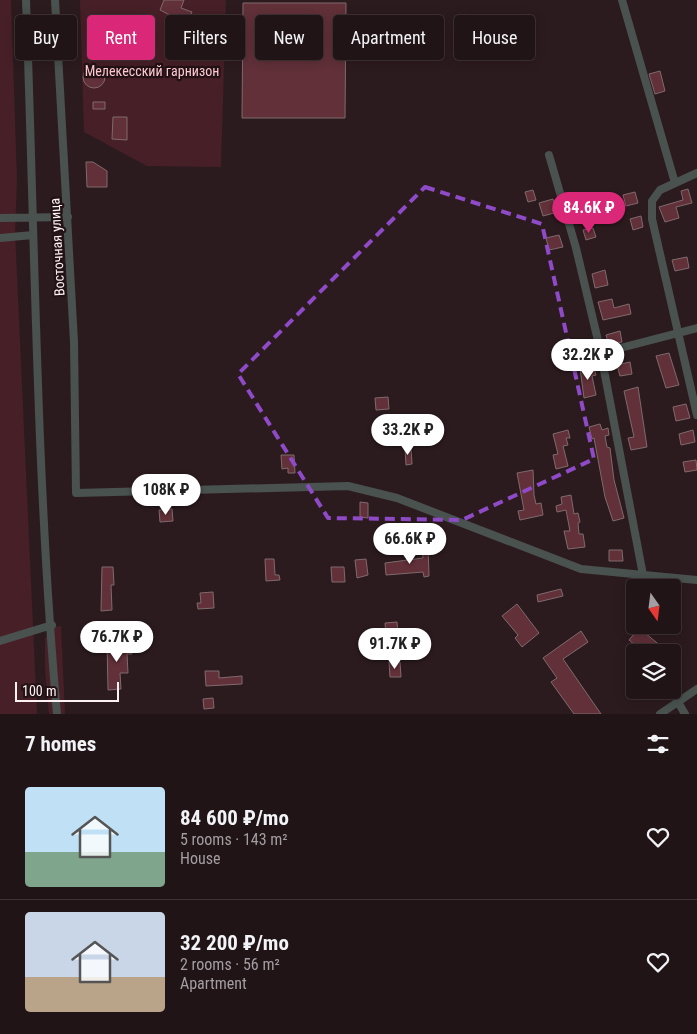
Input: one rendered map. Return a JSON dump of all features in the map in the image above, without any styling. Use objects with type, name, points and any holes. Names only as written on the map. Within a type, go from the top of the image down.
[{"type":"street","points":[[26,0],[33,163],[31,218],[36,354],[57,714]]},
{"type":"street","name":"Восточная улица","points":[[55,0],[74,342],[76,493],[348,486],[397,498],[581,569],[643,575]]},
{"type":"street","points":[[622,0],[674,183]]},
{"type":"street","points":[[549,154],[576,248],[600,353],[643,575],[697,580]]},
{"type":"street","points":[[697,173],[660,190],[652,201],[652,219],[697,415]]},
{"type":"street","points":[[0,218],[68,217]]},
{"type":"street","points":[[0,238],[33,235]]},
{"type":"street","points":[[600,353],[697,328]]},
{"type":"street","points":[[0,641],[52,624]]},
{"type":"street","points":[[660,714],[697,689]]},
{"type":"street","points":[[678,702],[685,714]]},
{"type":"highlighted area","points":[[425,187],[542,224],[594,459],[462,520],[328,518],[238,374]]},
{"type":"green space","points":[[0,0],[11,0],[17,180],[15,232],[37,714],[0,714]]},
{"type":"green space","name":"Мелекесский гарнизон","points":[[80,0],[226,0],[226,15],[165,15],[165,60],[224,60],[221,167],[147,166],[84,132]]},
{"type":"green space","points":[[61,626],[65,714],[59,714],[54,627]]},
{"type":"green space","points":[[47,636],[54,714],[49,714],[45,668],[45,638]]},
{"type":"building","points":[[164,0],[184,0],[181,8],[192,12],[191,15],[170,15],[160,10]]},
{"type":"building","points":[[243,3],[346,3],[346,15],[333,15],[333,60],[346,60],[345,118],[242,118],[243,60],[245,60],[245,15],[243,15]]},
{"type":"building","points":[[94,66],[102,69],[105,77],[102,85],[94,88],[86,85],[83,77],[86,69]]},
{"type":"building","points":[[660,71],[665,91],[655,94],[649,74]]},
{"type":"building","points":[[93,102],[105,102],[105,109],[93,109]]},
{"type":"building","points":[[113,117],[127,117],[127,140],[112,139]]},
{"type":"building","points":[[86,162],[93,162],[107,171],[107,187],[87,187]]},
{"type":"building","points":[[688,189],[692,203],[676,207],[679,218],[665,222],[659,207],[683,200],[681,191]]},
{"type":"building","points":[[533,190],[536,200],[528,202],[525,192]]},
{"type":"building","points":[[635,192],[638,203],[626,206],[623,195]]},
{"type":"building","points":[[589,198],[594,215],[576,220],[573,210],[577,209],[575,202]]},
{"type":"building","points":[[553,199],[555,208],[552,209],[554,213],[543,216],[539,203]]},
{"type":"building","points":[[641,216],[643,227],[633,230],[630,219]]},
{"type":"building","points":[[593,228],[596,237],[586,240],[583,230]]},
{"type":"building","points":[[559,235],[563,247],[549,250],[546,238]]},
{"type":"building","points":[[687,257],[689,268],[675,271],[672,260]]},
{"type":"building","points":[[605,270],[608,285],[595,288],[592,274]]},
{"type":"building","points":[[612,299],[614,308],[629,304],[631,314],[603,320],[598,302]]},
{"type":"building","points":[[620,331],[622,342],[609,345],[606,335]]},
{"type":"building","points":[[669,353],[679,385],[666,388],[656,356]]},
{"type":"building","points":[[630,362],[632,374],[620,376],[617,365]]},
{"type":"building","points":[[593,365],[596,375],[592,376],[596,395],[584,398],[580,368]]},
{"type":"building","points":[[638,387],[647,447],[631,450],[628,438],[634,437],[624,391]]},
{"type":"building","points":[[388,397],[389,409],[376,410],[375,398]]},
{"type":"building","points":[[686,404],[690,418],[676,421],[673,407]]},
{"type":"building","points":[[600,424],[602,430],[608,428],[609,435],[605,436],[607,447],[610,448],[614,480],[624,518],[613,521],[605,497],[594,438],[592,439],[589,427]]},
{"type":"building","points":[[568,430],[570,438],[566,438],[568,445],[563,446],[568,466],[556,469],[553,455],[558,454],[553,434]]},
{"type":"building","points":[[693,430],[695,442],[681,445],[679,434]]},
{"type":"building","points":[[405,448],[411,448],[412,464],[406,465]]},
{"type":"building","points":[[281,455],[294,455],[295,473],[288,473],[288,468],[282,469]]},
{"type":"building","points":[[696,460],[697,470],[685,472],[683,462]]},
{"type":"building","points":[[533,470],[536,504],[541,503],[543,515],[520,520],[518,511],[524,510],[517,473]]},
{"type":"building","points":[[571,495],[574,514],[578,513],[580,522],[578,523],[579,534],[583,534],[585,547],[568,549],[564,531],[570,531],[566,510],[557,512],[556,506],[562,504],[561,497]]},
{"type":"building","points":[[360,502],[368,503],[368,518],[360,517]]},
{"type":"building","points":[[172,509],[173,521],[160,522],[159,510]]},
{"type":"building","points":[[428,544],[429,576],[424,577],[423,572],[386,575],[385,563],[423,558],[422,545]]},
{"type":"building","points":[[609,550],[622,550],[623,561],[609,561]]},
{"type":"building","points":[[265,559],[274,559],[275,575],[279,575],[280,580],[266,581]]},
{"type":"building","points":[[366,559],[368,575],[357,578],[355,560]]},
{"type":"building","points":[[102,567],[113,567],[114,585],[111,585],[112,610],[101,611]]},
{"type":"building","points":[[331,567],[344,567],[345,582],[332,582]]},
{"type":"building","points":[[561,589],[563,596],[538,602],[537,595]]},
{"type":"building","points":[[213,592],[214,608],[198,609],[197,603],[201,603],[200,593]]},
{"type":"building","points":[[517,604],[539,633],[522,647],[515,638],[518,635],[502,616]]},
{"type":"building","points":[[397,622],[398,635],[386,636],[385,623]]},
{"type":"building","points":[[581,631],[588,642],[563,659],[601,714],[574,714],[551,682],[557,678],[543,658]]},
{"type":"building","points":[[634,634],[646,634],[658,644],[634,644],[629,640]]},
{"type":"building","points":[[131,641],[132,654],[127,654],[128,673],[120,673],[121,689],[108,690],[107,643]]},
{"type":"building","points":[[389,662],[400,662],[401,677],[390,677]]},
{"type":"building","points":[[205,671],[219,671],[219,678],[242,676],[242,684],[206,686]]},
{"type":"building","points":[[213,698],[214,708],[204,709],[203,699]]}]
